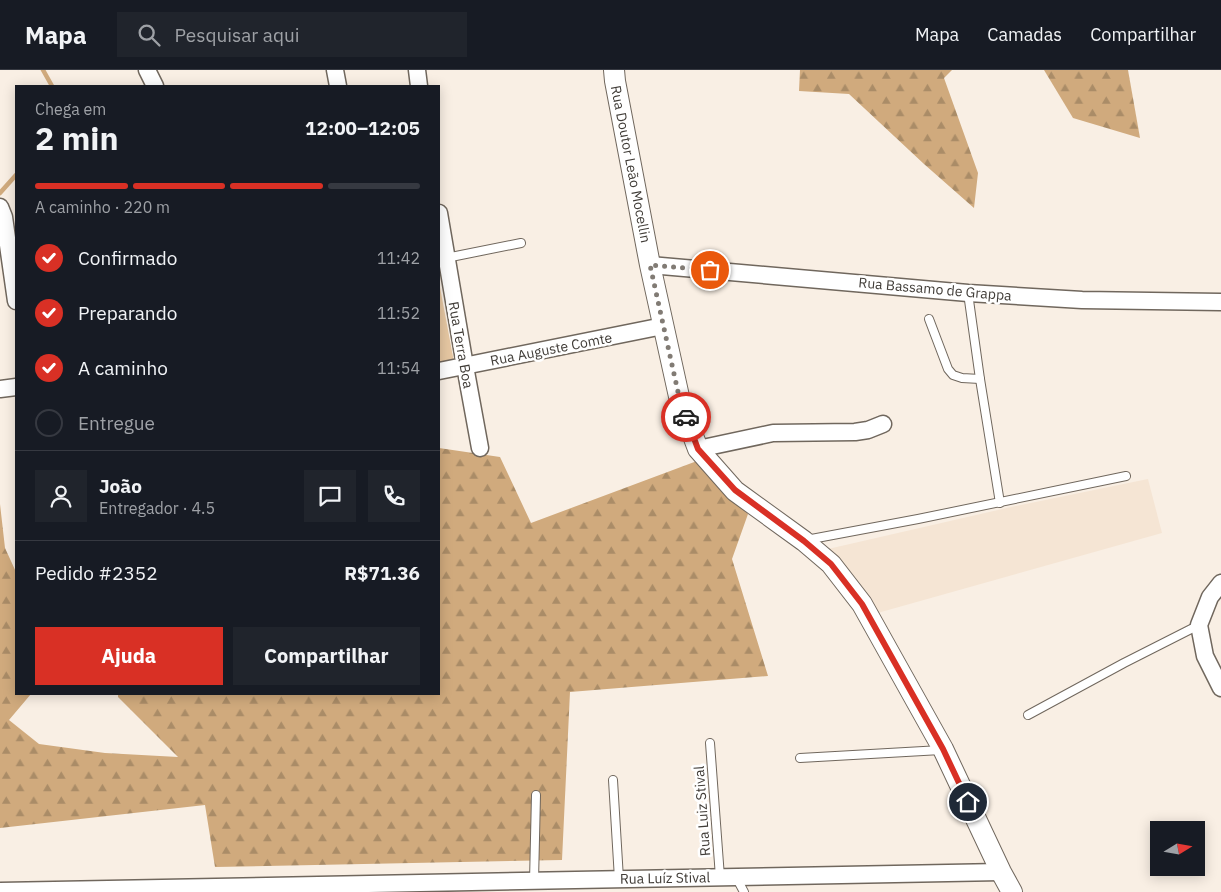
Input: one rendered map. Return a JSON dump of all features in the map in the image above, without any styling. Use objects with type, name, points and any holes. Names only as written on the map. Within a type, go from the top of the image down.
[{"type":"street","points":[[147,70],[154,85]]},
{"type":"street","points":[[335,70],[338,85]]},
{"type":"street","points":[[417,70],[419,85]]},
{"type":"street","name":"Rua Doutor Leão Mocellin","points":[[614,70],[663,326],[680,401],[698,449],[735,490],[804,541],[831,564],[862,604],[943,749],[1012,892]]},
{"type":"street","points":[[2,212],[15,295]]},
{"type":"street","name":"Rua Terra Boa","points":[[440,230],[480,448]]},
{"type":"street","name":"Rua Bassamo de Grappa","points":[[650,265],[968,293],[1082,300],[1221,302]]},
{"type":"street","name":"Rua Auguste Comte","points":[[440,371],[663,326]]},
{"type":"street","points":[[0,389],[15,387]]},
{"type":"street","points":[[698,449],[773,434],[855,432],[868,430],[883,424]]},
{"type":"street","points":[[1221,583],[1210,597],[1199,625],[1205,656],[1221,688]]},
{"type":"street","name":"Rua Luíz Stival","points":[[0,890],[481,887],[534,881],[1001,872]]},
{"type":"lane","points":[[446,258],[521,243]]},
{"type":"lane","points":[[968,293],[1000,503]]},
{"type":"lane","points":[[929,319],[948,369],[953,375],[962,378],[980,379]]},
{"type":"lane","points":[[804,541],[1000,503],[1126,476]]},
{"type":"lane","points":[[1028,715],[1199,625]]},
{"type":"lane","name":"Rua Luiz Stival","points":[[710,743],[728,877],[744,892]]},
{"type":"lane","points":[[800,758],[943,749]]},
{"type":"lane","points":[[613,780],[619,879]]},
{"type":"lane","points":[[534,881],[536,795]]},
{"type":"shaded area","points":[[440,287],[454,362],[440,365]]},
{"type":"shaded area","points":[[1148,479],[1162,533],[874,614],[828,549],[1011,507]]},
{"type":"green space","points":[[800,70],[952,70],[944,78],[978,173],[974,208],[849,94],[799,91]]},
{"type":"green space","points":[[1044,70],[1128,70],[1140,138],[1073,118]]},
{"type":"green space","points":[[440,448],[500,457],[531,523],[697,461],[748,514],[732,559],[768,676],[570,692],[562,860],[215,867],[205,805],[0,828],[0,504],[5,548],[15,570],[15,695],[30,695],[9,720],[39,744],[105,753],[178,757],[118,695],[440,695]]},
{"type":"waterway","points":[[43,70],[51,85]]},
{"type":"waterway","points":[[0,193],[15,176]]},
{"type":"way so far","points":[[686,417],[680,401],[650,265],[710,270]]},
{"type":"route","points":[[686,417],[698,449],[735,490],[804,541],[831,564],[862,604],[943,749],[968,802]]}]
